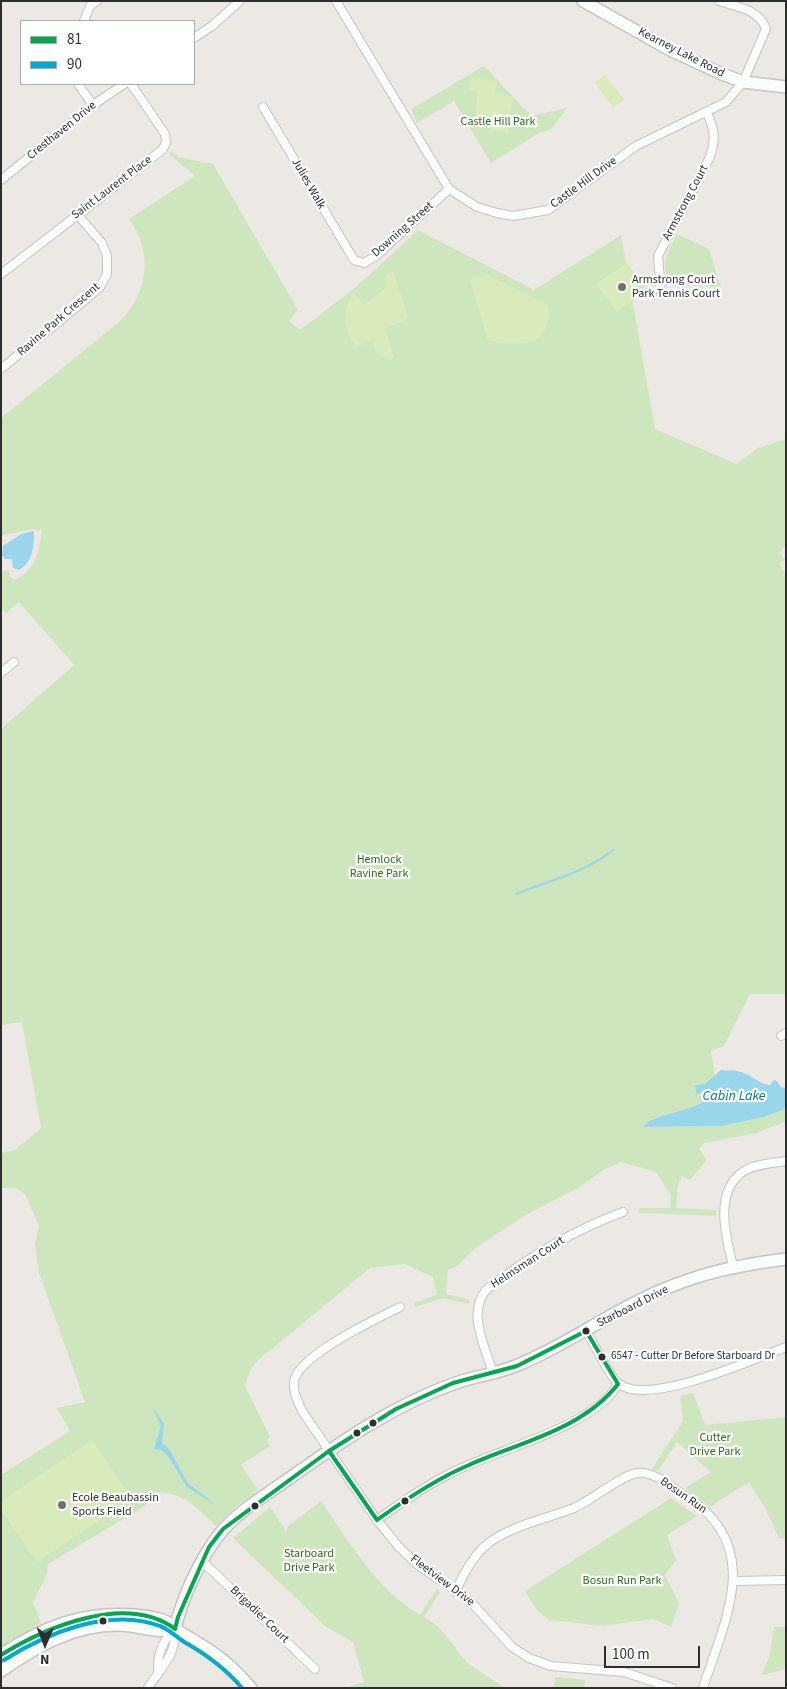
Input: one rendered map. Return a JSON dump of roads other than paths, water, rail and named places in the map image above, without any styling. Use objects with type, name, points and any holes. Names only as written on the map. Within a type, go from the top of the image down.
[{"type":"street","points":[[84,20],[90,6],[97,1]]},
{"type":"street","points":[[195,37],[212,26],[240,1]]},
{"type":"street","name":"Castle Hill Drive","points":[[336,1],[449,189],[477,207],[497,214],[513,216],[548,210],[636,146],[707,113],[726,102],[743,82],[766,29],[762,20],[753,12],[719,1]]},
{"type":"street","name":"Kearney Lake Road","points":[[583,1],[670,50],[743,82],[786,87]]},
{"type":"street","points":[[79,85],[93,105]]},
{"type":"street","name":"Cresthaven Drive","points":[[1,180],[93,105],[123,85]]},
{"type":"street","name":"Saint Laurent Place","points":[[1,274],[162,150],[166,144],[165,134],[132,85]]},
{"type":"street","name":"Julies Walk","points":[[263,107],[354,260]]},
{"type":"street","name":"Armstrong Court","points":[[661,294],[658,256],[714,146],[714,130],[707,113]]},
{"type":"street","name":"Downing Street","points":[[354,260],[364,263],[376,256],[449,189]]},
{"type":"street","name":"Ravine Park Crescent","points":[[1,369],[100,287],[107,274],[107,256],[102,242],[77,214]]},
{"type":"street","points":[[1,673],[14,662]]},
{"type":"street","points":[[733,1266],[723,1214],[735,1179],[745,1171],[758,1165],[786,1161]]},
{"type":"street","name":"Helmsman Court","points":[[494,1373],[476,1312],[477,1304],[486,1290],[538,1254],[572,1235],[623,1212]]},
{"type":"street","name":"Starboard Drive","points":[[175,1629],[178,1617],[202,1561],[223,1529],[256,1502],[329,1451],[396,1409],[454,1384],[517,1366],[586,1331],[654,1293],[733,1266],[786,1260]]},
{"type":"street","name":"Fleetview Drive","points":[[400,1307],[350,1332],[306,1363],[298,1371],[294,1380],[295,1395],[302,1411],[377,1520],[399,1547],[418,1565],[470,1601],[505,1640],[529,1658],[561,1667],[624,1672],[672,1688]]},
{"type":"street","points":[[586,1331],[618,1384],[630,1389],[643,1391],[680,1386],[786,1347]]},
{"type":"street","points":[[377,1520],[428,1485],[452,1472],[586,1414],[612,1395],[618,1384]]},
{"type":"street","name":"Bosun Run","points":[[455,1592],[477,1554],[492,1540],[574,1507],[632,1474],[651,1474],[687,1496],[709,1514],[724,1535],[729,1547],[734,1581],[731,1602],[703,1688]]},
{"type":"street","name":"Brigadier Court","points":[[202,1561],[315,1669]]},
{"type":"street","points":[[734,1581],[786,1580]]},
{"type":"street","points":[[1,1655],[42,1630],[67,1621],[98,1615],[137,1616],[167,1622],[175,1629],[191,1636],[221,1657],[251,1688]]},
{"type":"street","points":[[1,1671],[42,1644],[80,1630],[118,1625],[163,1632],[175,1629]]},
{"type":"street","points":[[148,1688],[158,1672],[158,1658],[165,1641],[175,1629]]},
{"type":"water","points":[[34,531],[33,548],[30,558],[24,567],[19,570],[13,568],[12,559],[5,559],[2,555],[3,546],[21,534]]},
{"type":"water","name":"Cabin Lake","points":[[721,1070],[742,1072],[762,1083],[770,1085],[774,1080],[777,1081],[781,1087],[786,1088],[786,1109],[764,1117],[721,1126],[643,1127],[647,1122],[654,1119],[703,1102],[710,1096],[702,1092],[696,1095],[695,1085],[705,1084]]},
{"type":"water","points":[[152,1407],[164,1424],[162,1443],[170,1450],[187,1482],[215,1505],[187,1487],[168,1456],[161,1450],[154,1449],[161,1426]]},
{"type":"waterway","points":[[516,894],[579,870],[603,858],[613,850]]},
{"type":"place","name":"Armstrong Court Park Tennis Court","points":[[622,287]]},
{"type":"place","name":"6547 - Cutter Dr Before Starboard Dr","points":[[602,1357]]},
{"type":"place","name":"Ecole Beaubassin Sports Field","points":[[62,1505]]},
{"type":"park label","name":"Castle Hill Park","points":[[498,122]]},
{"type":"park label","name":"Hemlock Ravine Park","points":[[379,867]]},
{"type":"park label","name":"Cutter Drive Park","points":[[715,1445]]},
{"type":"park label","name":"Starboard Drive Park","points":[[309,1561]]},
{"type":"park label","name":"Bosun Run Park","points":[[622,1581]]}]
